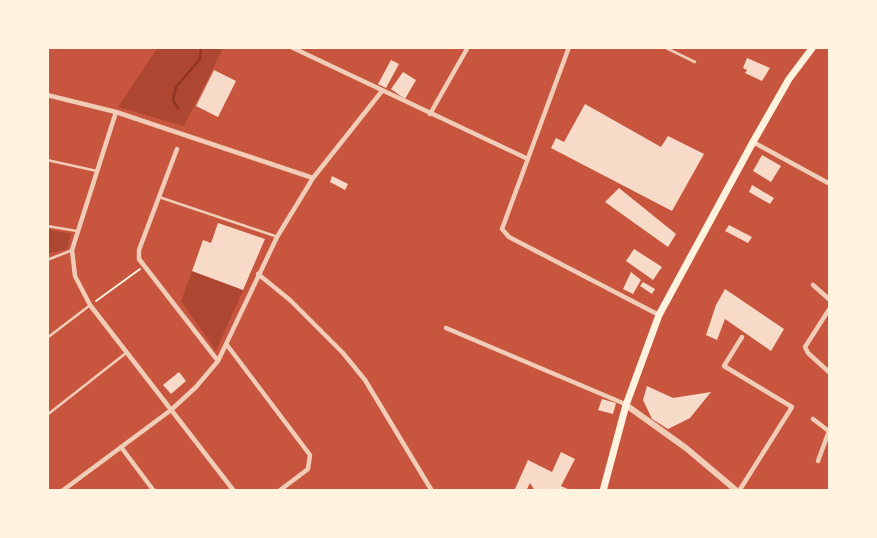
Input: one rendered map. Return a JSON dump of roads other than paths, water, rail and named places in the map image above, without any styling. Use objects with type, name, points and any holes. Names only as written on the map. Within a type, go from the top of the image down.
[{"type":"main road","points":[[603,491],[626,405],[659,315],[789,79],[813,47]]},
{"type":"street","points":[[291,47],[303,50],[382,91],[528,159]]},
{"type":"street","points":[[430,114],[468,47]]},
{"type":"street","points":[[569,47],[502,229],[509,237],[659,315]]},
{"type":"street","points":[[66,490],[171,410],[196,387],[218,360],[277,237],[313,178],[382,91]]},
{"type":"street","points":[[47,95],[116,113],[313,178]]},
{"type":"street","points":[[116,113],[72,250],[75,276],[90,305],[234,491]]},
{"type":"street","points":[[753,142],[830,184]]},
{"type":"street","points":[[177,149],[139,250],[143,267],[218,360]]},
{"type":"street","points":[[258,274],[290,300],[343,352],[365,380],[432,491]]},
{"type":"street","points":[[813,285],[830,300]]},
{"type":"street","points":[[830,308],[805,347],[808,354],[830,373]]},
{"type":"street","points":[[446,328],[626,405],[686,448],[738,491],[792,407],[724,366],[743,337]]},
{"type":"street","points":[[227,345],[310,455],[308,469],[279,491]]},
{"type":"street","points":[[813,419],[829,431],[818,461]]},
{"type":"street","points":[[121,447],[153,491]]},
{"type":"lane","points":[[664,47],[695,62]]},
{"type":"lane","points":[[47,160],[97,171]]},
{"type":"lane","points":[[159,197],[277,237]]},
{"type":"lane","points":[[47,226],[77,231]]},
{"type":"lane","points":[[47,260],[72,250]]},
{"type":"lane","points":[[47,338],[90,305]]},
{"type":"lane","points":[[47,415],[126,353]]},
{"type":"waterway","points":[[178,108],[173,100],[176,87],[200,59],[201,47]]}]
